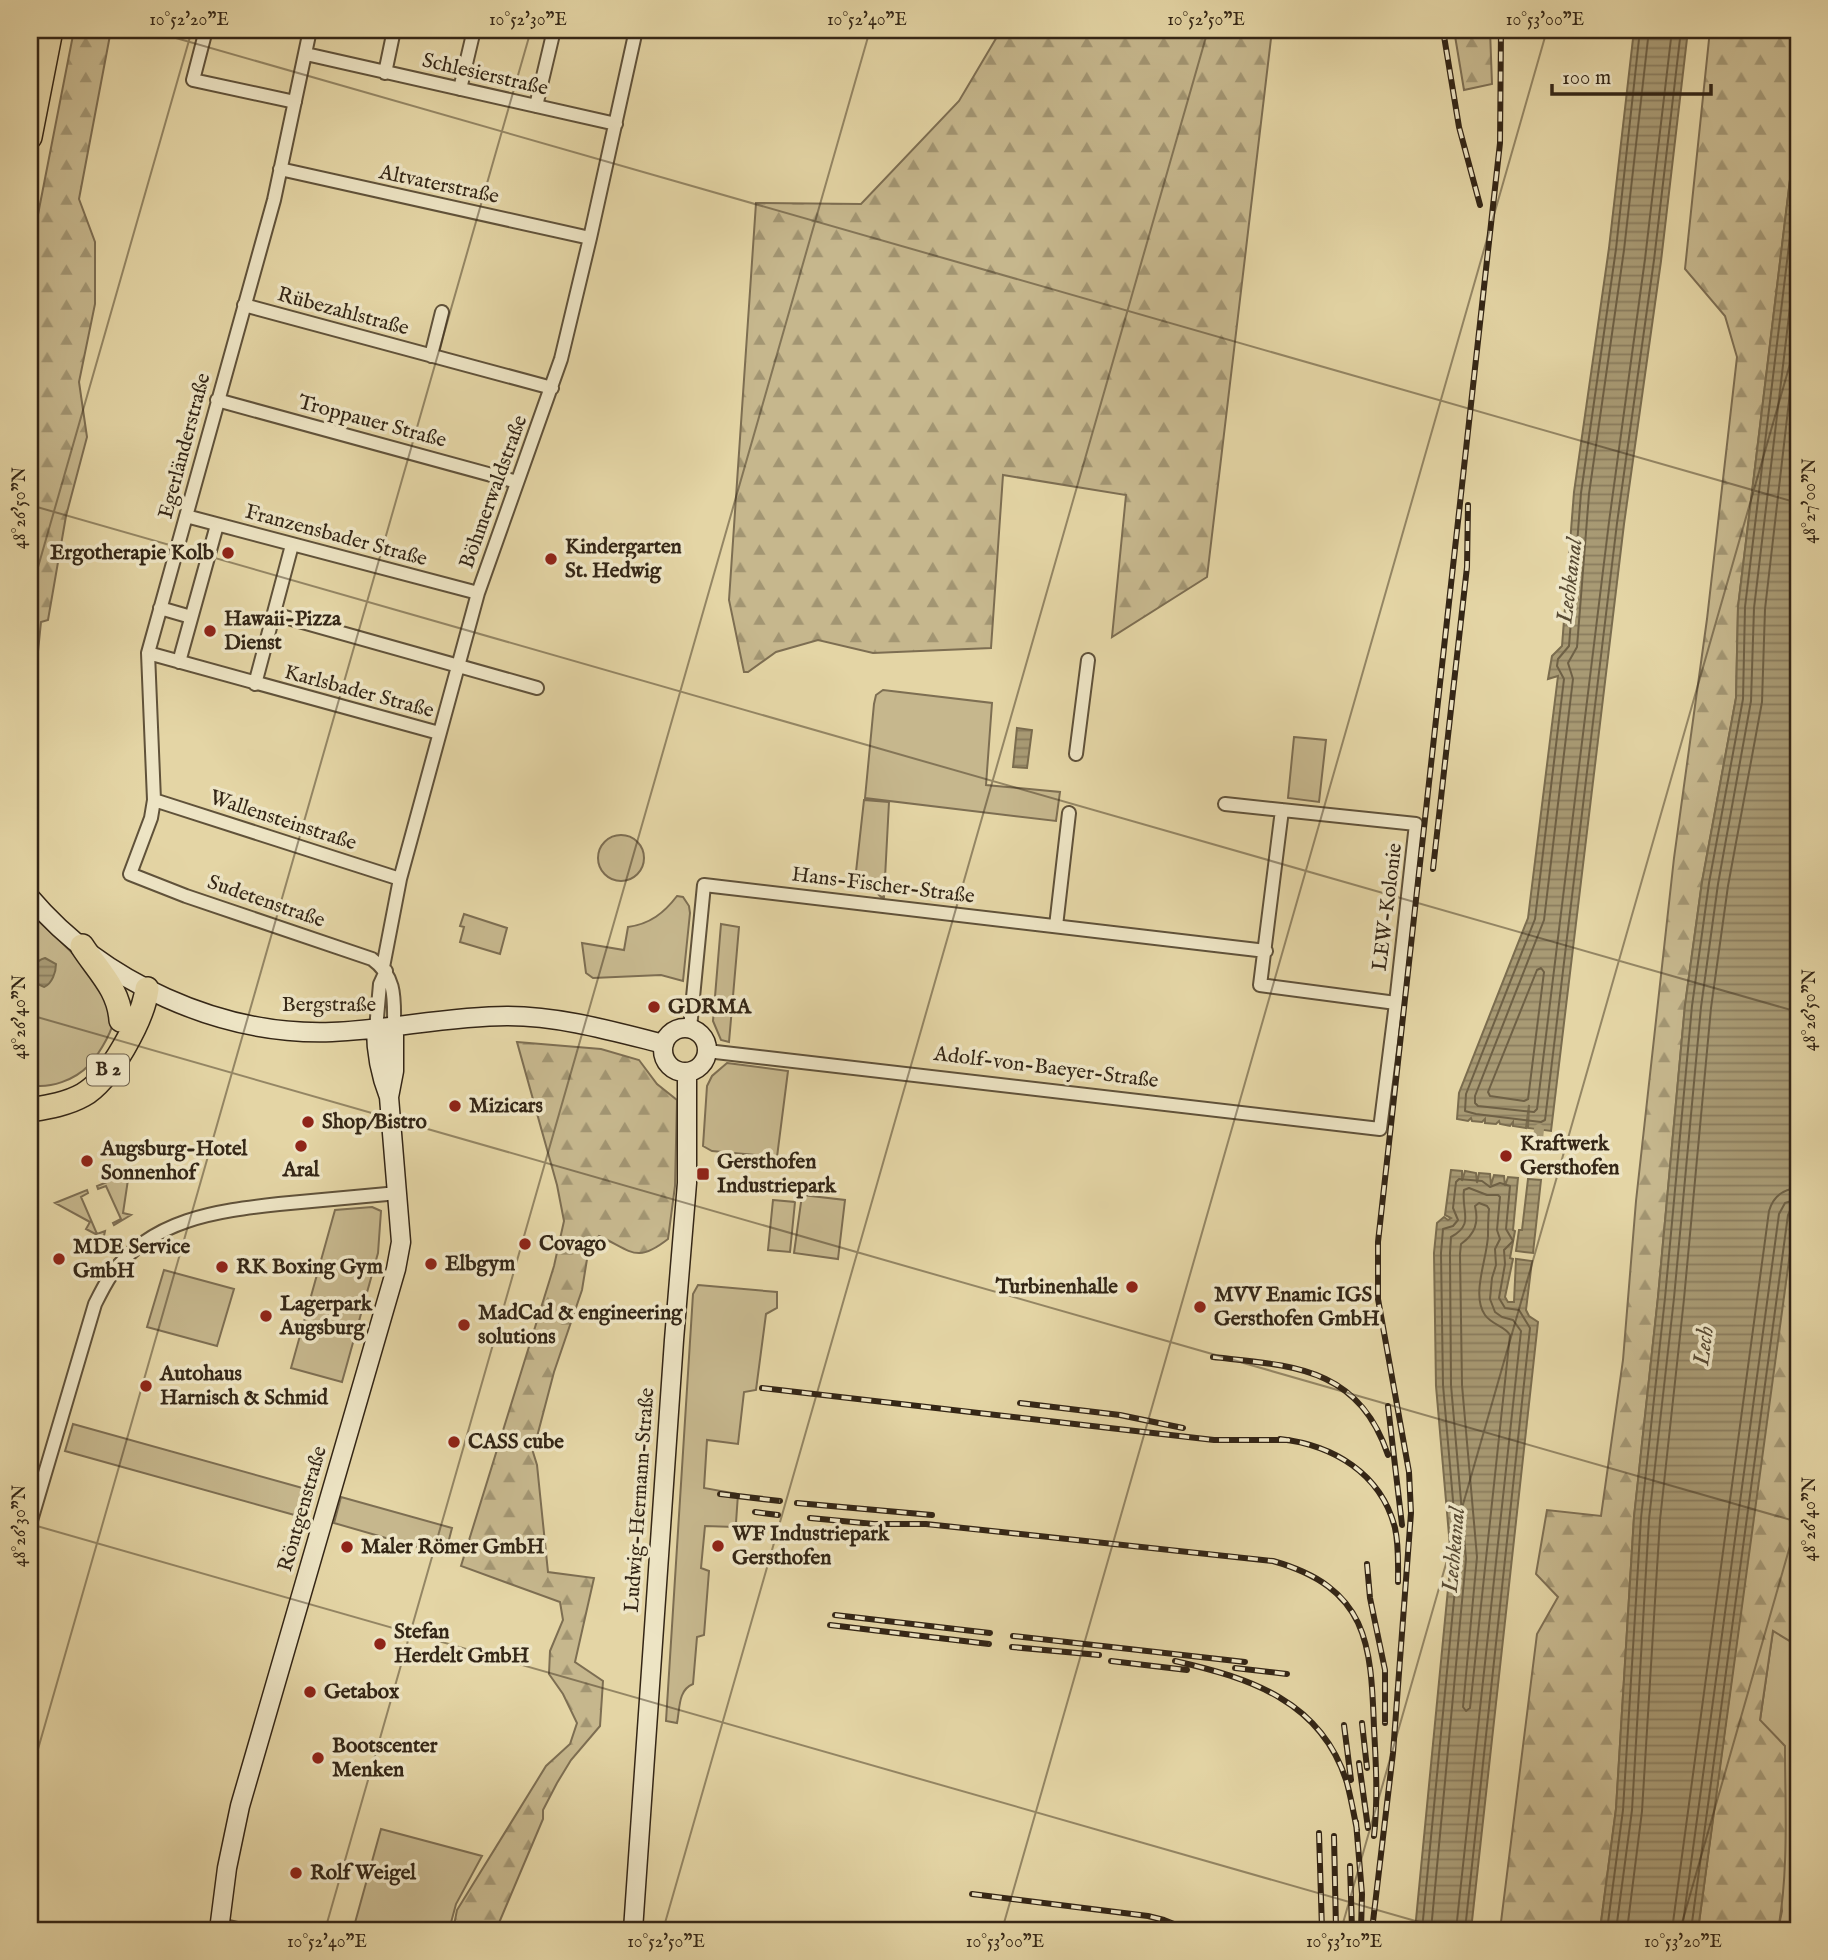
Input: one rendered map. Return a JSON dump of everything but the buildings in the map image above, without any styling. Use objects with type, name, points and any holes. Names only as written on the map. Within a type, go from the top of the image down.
[{"type":"highway","points":[[30,137],[51,30]]},
{"type":"highway","points":[[82,946],[112,986],[121,1020]]},
{"type":"highway","name":"B 2","points":[[30,1093],[59,1091],[89,1073],[104,1054],[130,1003],[148,989]]},
{"type":"highway","name":"B 2","points":[[30,1111],[74,1099],[100,1081],[114,1063],[143,1010],[148,989]]},
{"type":"street","points":[[206,30],[193,80],[295,102]]},
{"type":"street","name":"Egerländerstraße","points":[[130,874],[151,818],[154,800],[148,653],[274,200],[310,30]]},
{"type":"street","points":[[385,73],[394,30]]},
{"type":"street","points":[[460,89],[474,30]]},
{"type":"street","points":[[536,106],[554,30]]},
{"type":"street","name":"Böhmerwaldstraße","points":[[385,969],[400,879],[478,593],[552,388],[590,238],[636,30]]},
{"type":"street","name":"Schlesierstraße","points":[[306,54],[616,124]]},
{"type":"street","name":"Altvaterstraße","points":[[280,169],[590,238]]},
{"type":"street","name":"Rübezahlstraße","points":[[244,305],[552,388]]},
{"type":"street","name":"Rübezahlstraße","points":[[431,356],[442,312]]},
{"type":"street","name":"Troppauer Straße","points":[[217,400],[517,482]]},
{"type":"street","name":"Franzensbader Straße","points":[[186,516],[478,593]]},
{"type":"street","points":[[179,662],[216,525]]},
{"type":"street","points":[[255,684],[292,545]]},
{"type":"street","points":[[160,608],[191,617]]},
{"type":"street","points":[[274,614],[537,688]]},
{"type":"street","name":"Karlsbader Straße","points":[[148,653],[439,733]]},
{"type":"street","points":[[1076,754],[1088,660]]},
{"type":"street","name":"Wallensteinstraße","points":[[154,800],[400,879]]},
{"type":"street","name":"LEW-Kolonie","points":[[1225,804],[1416,824],[1380,1129]]},
{"type":"street","name":"LEW-Kolonie","points":[[1282,810],[1260,985],[1396,1003]]},
{"type":"street","points":[[1056,926],[1069,813]]},
{"type":"street","name":"Sudetenstraße","points":[[130,874],[186,896],[372,959],[385,969]]},
{"type":"street","name":"Hans-Fischer-Straße","points":[[690,1028],[704,885],[1266,951]]},
{"type":"street","name":"Bergstraße","points":[[30,897],[82,946],[148,989],[183,1004],[252,1025],[288,1031],[327,1032],[471,1018],[543,1018],[573,1022],[664,1044]]},
{"type":"street","points":[[385,969],[392,984],[394,1027]]},
{"type":"street","points":[[376,1029],[380,984],[385,969]]},
{"type":"street","name":"Röntgenstraße","points":[[389,1097],[394,1071],[394,1027]]},
{"type":"street","points":[[690,1028],[701,1034],[705,1040],[705,1061],[700,1067],[687,1072],[673,1069],[664,1057],[664,1044],[673,1031],[690,1028]]},
{"type":"street","name":"Röntgenstraße","points":[[219,1927],[227,1868],[240,1805],[396,1269],[401,1242],[389,1097],[380,1074],[376,1029]]},
{"type":"street","name":"Adolf-von-Baeyer-Straße","points":[[707,1051],[1380,1129]]},
{"type":"street","name":"Ludwig-Hermann-Straße","points":[[633,1930],[669,1399],[687,1183],[687,1072]]},
{"type":"street","points":[[30,1524],[95,1304],[111,1275],[138,1248],[176,1224],[207,1213],[398,1193]]},
{"type":"street","points":[[219,1927],[243,1930]]},
{"type":"green space","points":[[74,30],[111,30],[79,199],[95,242],[95,304],[79,382],[87,437],[66,516],[48,620],[41,622],[30,730],[30,286],[33,240]]},
{"type":"green space","points":[[1001,30],[1272,30],[1207,577],[1112,637],[1126,495],[1003,475],[991,648],[873,653],[818,640],[776,652],[748,672],[744,672],[729,600],[756,203],[861,204],[959,101]]},
{"type":"green space","points":[[1454,30],[1490,30],[1492,84],[1464,90]]},
{"type":"green space","points":[[1710,30],[1798,30],[1798,114],[1738,607],[1736,698],[1702,882],[1685,1005],[1634,1517],[1616,1809],[1600,1930],[1500,1930],[1537,1634],[1558,1597],[1536,1574],[1547,1510],[1601,1516],[1623,1360],[1636,1201],[1674,858],[1707,619],[1737,357],[1725,316],[1685,269]]},
{"type":"green space","points":[[883,690],[992,703],[986,785],[1060,792],[1056,821],[865,798],[874,704],[876,695]]},
{"type":"green space","points":[[1294,737],[1326,740],[1319,802],[1288,798]]},
{"type":"green space","points":[[864,800],[889,802],[884,897],[856,872]]},
{"type":"green space","points":[[621,835],[630,836],[637,842],[643,849],[643,867],[637,874],[630,880],[621,881],[612,880],[605,874],[599,867],[598,858],[599,849],[605,842],[612,836]]},
{"type":"green space","points":[[677,896],[683,897],[690,913],[683,981],[661,975],[593,978],[586,973],[582,943],[624,950],[628,927],[656,917]]},
{"type":"green space","points":[[30,913],[90,972],[101,985],[114,1011],[110,1032],[89,1065],[69,1079],[46,1086],[30,1085]]},
{"type":"green space","points":[[464,914],[507,928],[500,954],[460,942],[464,927],[460,926]]},
{"type":"green space","points":[[721,924],[739,927],[729,1042],[721,1040],[713,1021]]},
{"type":"green space","points":[[517,1042],[601,1049],[639,1060],[657,1084],[677,1100],[675,1186],[668,1239],[657,1247],[641,1253],[634,1252],[599,1236],[589,1247],[582,1290],[554,1372],[533,1452],[537,1465],[548,1572],[594,1578],[575,1662],[603,1681],[600,1726],[571,1760],[543,1810],[543,1819],[496,1930],[453,1930],[457,1910],[546,1766],[570,1744],[577,1723],[563,1694],[549,1674],[550,1651],[563,1620],[560,1602],[461,1566],[554,1266],[564,1221],[557,1185]]},
{"type":"green space","points":[[727,1063],[788,1071],[777,1157],[712,1151],[703,1146],[707,1086],[712,1076]]},
{"type":"green space","points":[[129,1173],[123,1213],[131,1215],[114,1225],[113,1223],[121,1219],[106,1186],[98,1189],[97,1186]]},
{"type":"green space","points":[[1798,1182],[1798,1646],[1773,1631],[1760,1720],[1785,1746],[1786,1838],[1778,1930],[1698,1930]]},
{"type":"green space","points":[[87,1190],[88,1193],[81,1197],[97,1234],[105,1231],[101,1237],[86,1229],[90,1222],[55,1203]]},
{"type":"green space","points":[[802,1195],[845,1200],[838,1259],[794,1253]]},
{"type":"green space","points":[[773,1200],[795,1202],[790,1252],[768,1250]]},
{"type":"green space","points":[[372,1207],[381,1211],[378,1253],[342,1382],[291,1368],[335,1210]]},
{"type":"green space","points":[[164,1270],[234,1289],[217,1346],[147,1327]]},
{"type":"green space","points":[[698,1285],[777,1292],[777,1308],[766,1314],[756,1390],[744,1392],[738,1444],[707,1440],[704,1488],[738,1494],[736,1523],[735,1527],[705,1526],[701,1568],[709,1571],[704,1635],[697,1637],[693,1684],[682,1695],[677,1723],[666,1721],[693,1294]]},
{"type":"green space","points":[[73,1424],[306,1489],[298,1516],[65,1451]]},
{"type":"green space","points":[[341,1497],[452,1528],[445,1555],[334,1523]]},
{"type":"green space","points":[[1773,1630],[1798,1646],[1798,1930],[1778,1930],[1782,1911],[1760,1720]]},
{"type":"green space","points":[[381,1829],[482,1856],[456,1904],[449,1930],[353,1930]]},
{"type":"water","name":"Lechkanal","points":[[1634,30],[1688,30],[1661,261],[1624,524],[1551,1131],[1528,1128],[1529,1105],[1526,1128],[1513,1126],[1513,1122],[1510,1126],[1500,1124],[1499,1121],[1496,1124],[1485,1123],[1485,1119],[1482,1122],[1472,1121],[1471,1118],[1468,1121],[1457,1119],[1459,1093],[1528,918],[1558,676],[1548,679],[1552,656],[1562,646],[1574,492],[1609,248]]},
{"type":"water","name":"Lech","points":[[1798,114],[1798,1182],[1795,1216],[1698,1930],[1600,1930],[1616,1809],[1634,1517],[1685,1005],[1702,882],[1736,698],[1738,607]]},
{"type":"water","points":[[1017,728],[1032,730],[1027,768],[1013,767]]},
{"type":"water","points":[[45,958],[56,964],[53,977],[44,987],[31,981],[31,978],[36,964]]},
{"type":"water","name":"Lechkanal","points":[[1451,1170],[1462,1171],[1462,1181],[1465,1171],[1476,1173],[1477,1183],[1479,1173],[1490,1174],[1491,1185],[1494,1175],[1504,1176],[1505,1186],[1508,1177],[1518,1178],[1515,1231],[1510,1258],[1513,1259],[1505,1297],[1508,1302],[1514,1302],[1516,1259],[1532,1261],[1526,1310],[1529,1316],[1538,1322],[1471,1930],[1415,1930],[1451,1558],[1436,1386],[1434,1253],[1437,1223],[1444,1217],[1448,1220],[1451,1218],[1445,1215]]},
{"type":"water","points":[[1528,1179],[1541,1180],[1533,1253],[1516,1251],[1519,1230],[1522,1230]]},
{"type":"waterway","points":[[1538,1140],[1539,1129]]},
{"type":"railway","points":[[1443,30],[1459,127],[1480,205]]},
{"type":"railway","points":[[1372,1930],[1393,1753],[1411,1513],[1409,1472],[1378,1299],[1378,1242],[1500,143],[1501,30]]},
{"type":"railway","points":[[1433,869],[1467,567],[1468,505]]},
{"type":"railway","points":[[1213,1357],[1295,1368],[1340,1387],[1359,1403],[1375,1426],[1388,1455]]},
{"type":"railway","points":[[762,1388],[1214,1440],[1289,1440]]},
{"type":"railway","points":[[1020,1403],[1120,1415],[1183,1428]]},
{"type":"railway","points":[[1388,1406],[1402,1525]]},
{"type":"railway","points":[[1280,1439],[1300,1442],[1336,1455],[1366,1477],[1379,1492],[1395,1528],[1398,1582]]},
{"type":"railway","points":[[720,1494],[780,1501]]},
{"type":"railway","points":[[797,1503],[932,1515]]},
{"type":"railway","points":[[755,1512],[778,1515]]},
{"type":"railway","points":[[810,1518],[874,1524],[926,1524],[1273,1561],[1304,1572],[1328,1587],[1346,1603],[1358,1623],[1366,1645],[1373,1698],[1376,1796],[1374,1836]]},
{"type":"railway","points":[[1367,1564],[1370,1598],[1385,1670],[1385,1723]]},
{"type":"railway","points":[[835,1615],[990,1633]]},
{"type":"railway","points":[[830,1625],[989,1644]]},
{"type":"railway","points":[[1013,1636],[1245,1662]]},
{"type":"railway","points":[[1012,1647],[1099,1655]]},
{"type":"railway","points":[[1111,1661],[1187,1670]]},
{"type":"railway","points":[[1175,1661],[1256,1685],[1301,1713],[1320,1732],[1336,1755],[1347,1783],[1357,1830]]},
{"type":"railway","points":[[1235,1668],[1287,1674]]},
{"type":"railway","points":[[1362,1723],[1367,1768]]},
{"type":"railway","points":[[1344,1725],[1351,1780]]},
{"type":"railway","points":[[1359,1763],[1368,1828]]},
{"type":"railway","points":[[1356,1822],[1362,1894],[1361,1930]]},
{"type":"railway","points":[[1319,1833],[1322,1930]]},
{"type":"railway","points":[[1334,1836],[1336,1930]]},
{"type":"railway","points":[[1350,1866],[1352,1929]]},
{"type":"railway","points":[[972,1894],[1148,1916],[1189,1930]]},
{"type":"place","name":"Ergotherapie Kolb","points":[[228,553]]},
{"type":"place","name":"Kindergarten St. Hedwig","points":[[551,559]]},
{"type":"place","name":"Hawaii-Pizza Dienst","points":[[210,631]]},
{"type":"place","name":"GDRMA","points":[[654,1007]]},
{"type":"place","name":"Mizicars","points":[[455,1106]]},
{"type":"place","name":"Shop/Bistro","points":[[308,1122]]},
{"type":"place","name":"Aral","points":[[301,1146]]},
{"type":"place","name":"Kraftwerk Gersthofen","points":[[1506,1156]]},
{"type":"place","name":"Augsburg-Hotel Sonnenhof","points":[[87,1161]]},
{"type":"place","name":"Gersthofen Industriepark","points":[[703,1174]]},
{"type":"place","name":"Covago","points":[[525,1244]]},
{"type":"place","name":"MDE Service GmbH","points":[[59,1259]]},
{"type":"place","name":"Elbgym","points":[[431,1264]]},
{"type":"place","name":"RK Boxing Gym","points":[[222,1267]]},
{"type":"place","name":"Turbinenhalle","points":[[1132,1287]]},
{"type":"place","name":"MVV Enamic IGS Gersthofen GmbH","points":[[1200,1307]]},
{"type":"place","name":"Lagerpark Augsburg","points":[[266,1316]]},
{"type":"place","name":"MadCad & engineering solutions","points":[[464,1325]]},
{"type":"place","name":"Autohaus Harnisch & Schmid","points":[[146,1386]]},
{"type":"place","name":"CASS cube","points":[[454,1442]]},
{"type":"place","name":"WF Industriepark Gersthofen","points":[[718,1546]]},
{"type":"place","name":"Maler Römer GmbH","points":[[347,1547]]},
{"type":"place","name":"Stefan Herdelt GmbH","points":[[380,1644]]},
{"type":"place","name":"Getabox","points":[[310,1692]]},
{"type":"place","name":"Bootscenter Menken","points":[[318,1758]]},
{"type":"place","name":"Rolf Weigel","points":[[296,1873]]}]
